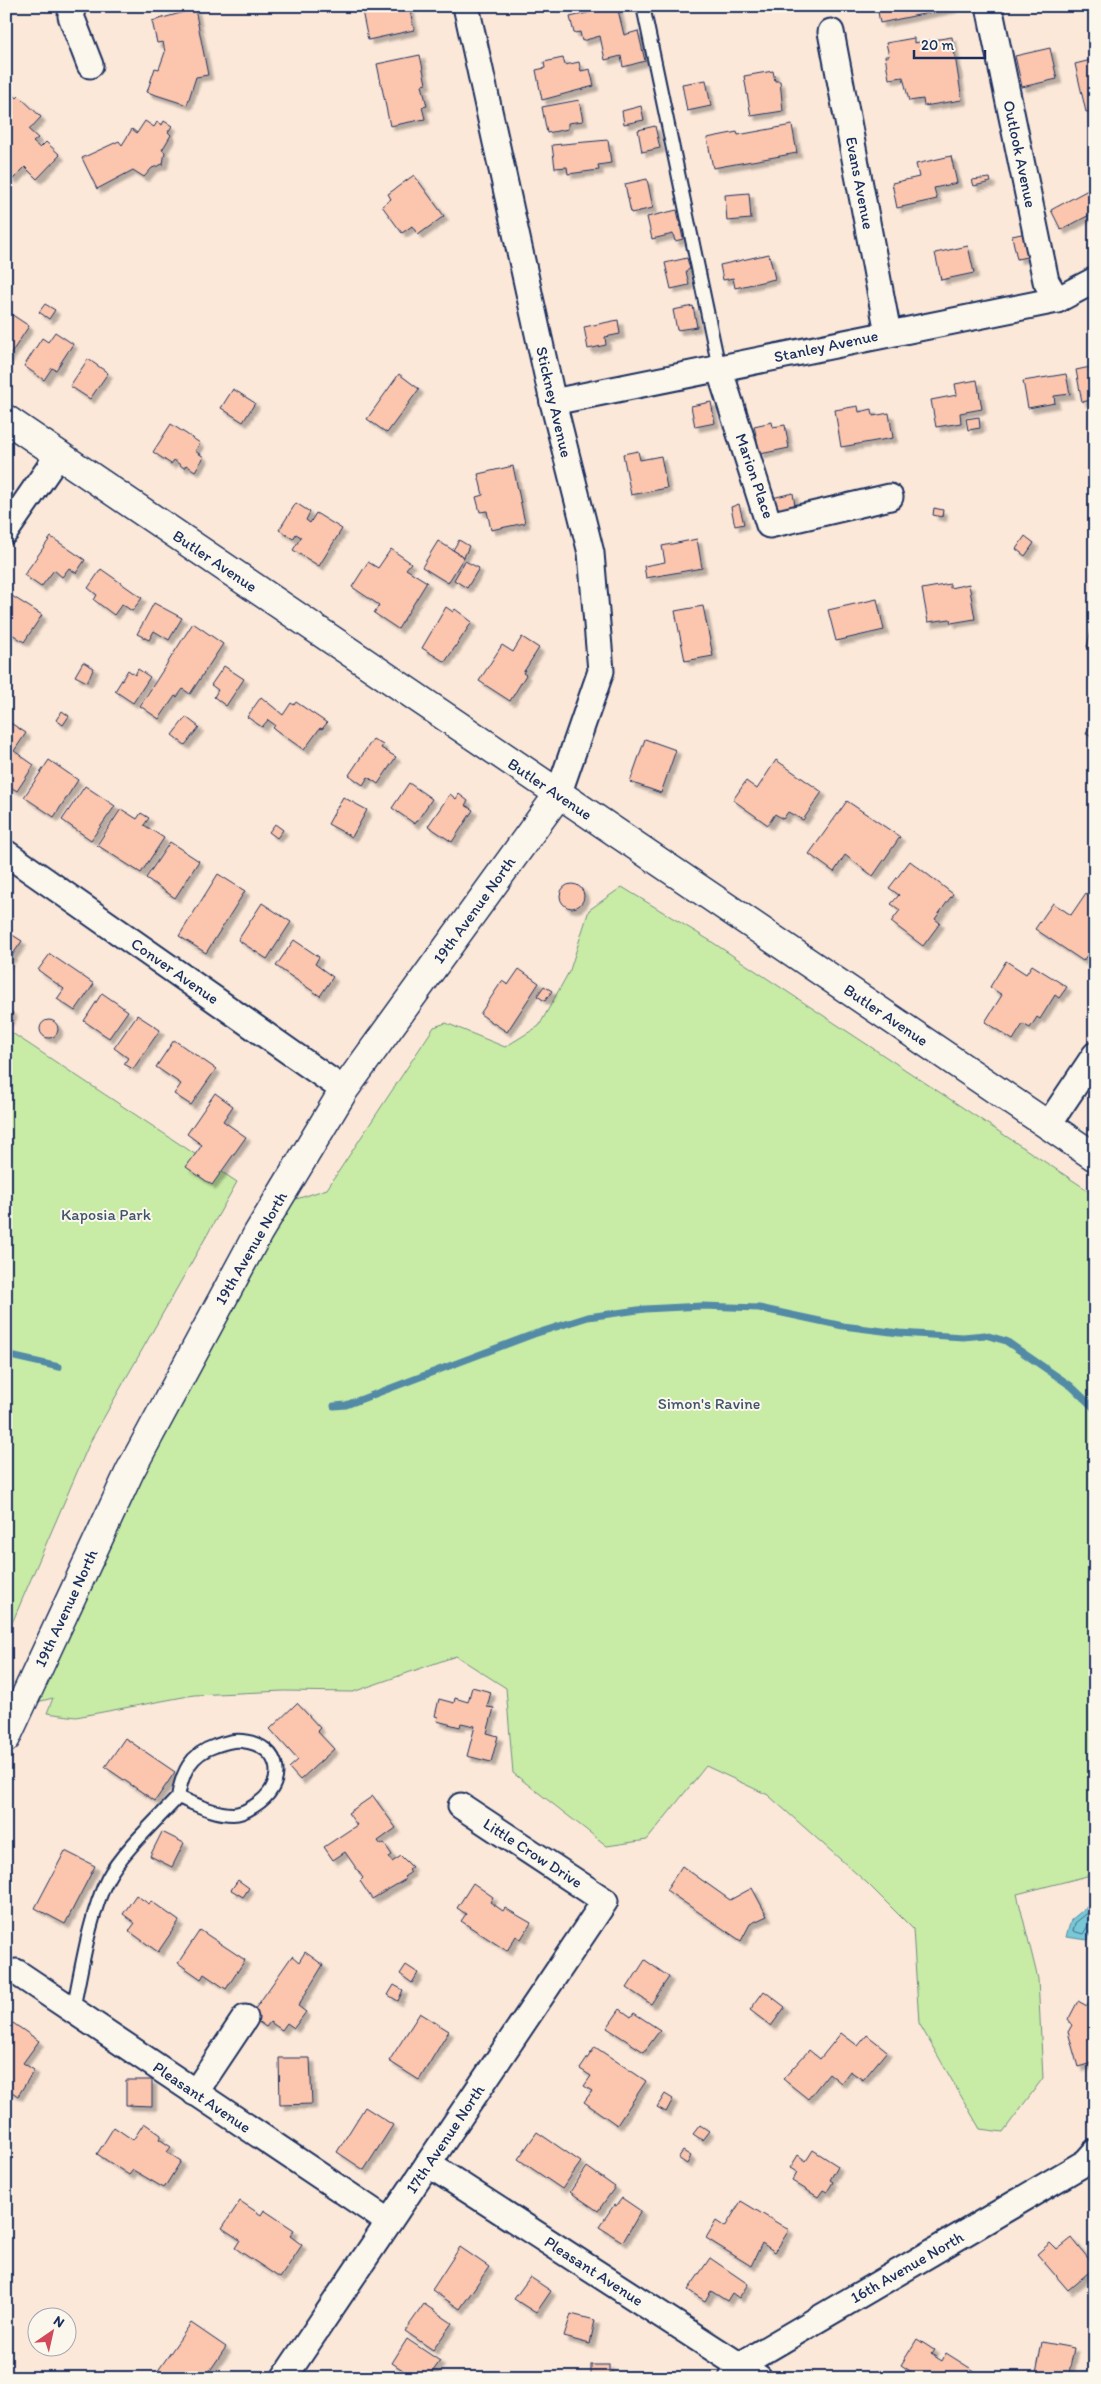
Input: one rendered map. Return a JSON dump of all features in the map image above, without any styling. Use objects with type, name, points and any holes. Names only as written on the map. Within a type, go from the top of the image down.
[{"type":"street","points":[[72,6],[72,16],[90,65]]},
{"type":"street","name":"Stickney Avenue","points":[[466,6],[553,402],[591,553],[601,671],[558,795]]},
{"type":"street","name":"Outlook Avenue","points":[[989,6],[1046,281],[1057,300]]},
{"type":"street","name":"Evans Avenue","points":[[831,32],[888,333]]},
{"type":"street","name":"Stanley Avenue","points":[[553,402],[1057,300],[1095,280]]},
{"type":"street","name":"Marion Place","points":[[719,368],[769,525],[890,498]]},
{"type":"street","name":"Butler Avenue","points":[[6,419],[558,795],[1095,1157]]},
{"type":"street","points":[[6,531],[58,454]]},
{"type":"street","name":"19th Avenue North","points":[[6,1738],[130,1471],[164,1404],[258,1233],[344,1090],[558,795]]},
{"type":"street","name":"Conver Avenue","points":[[6,853],[344,1090]]},
{"type":"street","points":[[1048,1125],[1095,1055]]},
{"type":"street","name":"Little Crow Drive","points":[[461,1806],[605,1901]]},
{"type":"street","name":"17th Avenue North","points":[[284,2378],[605,1901]]},
{"type":"street","name":"Pleasant Avenue","points":[[16,1972],[389,2222]]},
{"type":"street","points":[[195,2093],[245,2018]]},
{"type":"street","name":"16th Avenue North","points":[[744,2374],[1092,2161]]},
{"type":"street","name":"Pleasant Avenue","points":[[428,2164],[744,2374]]},
{"type":"lane","points":[[643,6],[719,368]]},
{"type":"lane","points":[[73,2010],[99,1899],[106,1881],[118,1863],[178,1797],[181,1778],[196,1754],[207,1748],[241,1741],[254,1744],[265,1751],[276,1763],[278,1772],[271,1793],[262,1802],[247,1811],[233,1814],[220,1812],[178,1797]]},
{"type":"green space","name":"Simon's Ravine","points":[[622,887],[709,940],[1095,1195],[1095,1874],[1017,1894],[1038,1979],[1043,2078],[1003,2132],[980,2129],[919,2023],[913,1929],[867,1883],[768,1795],[706,1766],[647,1840],[607,1846],[513,1773],[506,1688],[456,1656],[353,1692],[284,1691],[194,1695],[76,1717],[47,1713],[53,1698],[21,1706],[275,1206],[327,1189],[434,1027],[446,1023],[505,1047],[539,1026],[570,970],[589,910]]},
{"type":"green space","name":"Kaposia Park","points":[[6,1029],[237,1182],[90,1442],[6,1637]]},
{"type":"water","points":[[1093,1902],[1095,1926],[1090,1932],[1088,1940],[1066,1937],[1071,1920]]},
{"type":"building","points":[[361,6],[409,6],[414,30],[368,40]]},
{"type":"building","points":[[617,6],[624,35],[638,31],[645,61],[623,67],[621,56],[605,60],[600,36],[582,41],[580,32],[574,33],[570,17]]},
{"type":"building","points":[[877,6],[952,6],[952,8],[880,23]]},
{"type":"building","points":[[195,9],[208,75],[196,77],[187,105],[147,92],[155,68],[159,69],[165,52],[163,42],[157,43],[152,21]]},
{"type":"building","points":[[952,37],[962,100],[924,106],[923,99],[909,101],[903,77],[889,79],[885,56],[889,56],[886,43],[914,38],[914,43]]},
{"type":"building","points":[[1050,48],[1057,79],[1022,87],[1015,56]]},
{"type":"building","points":[[420,55],[426,84],[422,85],[427,106],[422,107],[425,119],[390,126],[377,64]]},
{"type":"building","points":[[563,58],[565,65],[579,62],[581,71],[590,69],[594,86],[542,100],[536,70],[545,68],[544,62]]},
{"type":"building","points":[[1095,59],[1095,110],[1086,112],[1075,64]]},
{"type":"building","points":[[773,71],[775,81],[780,81],[783,111],[751,116],[744,76]]},
{"type":"building","points":[[706,80],[711,106],[687,111],[682,84]]},
{"type":"building","points":[[8,90],[17,98],[19,96],[41,117],[29,130],[38,138],[33,142],[40,148],[46,142],[60,155],[37,179],[25,167],[13,179],[6,173],[6,92]]},
{"type":"building","points":[[579,100],[583,121],[568,123],[568,129],[547,133],[542,107]]},
{"type":"building","points":[[641,106],[644,120],[624,124],[622,111]]},
{"type":"building","points":[[145,121],[154,127],[157,122],[162,125],[164,121],[172,126],[168,132],[171,135],[162,150],[165,152],[163,164],[152,168],[144,177],[133,170],[97,189],[82,158],[119,141],[122,145],[132,129],[137,133]]},
{"type":"building","points":[[792,125],[797,153],[713,168],[707,138],[737,132],[738,135]]},
{"type":"building","points":[[655,126],[660,148],[642,152],[638,130]]},
{"type":"building","points":[[608,140],[611,163],[598,165],[599,170],[568,174],[567,167],[555,168],[552,145]]},
{"type":"building","points":[[951,156],[957,183],[934,188],[937,199],[897,208],[892,183],[919,177],[916,164]]},
{"type":"building","points":[[414,175],[444,216],[418,235],[412,226],[402,233],[382,206],[391,199],[388,194]]},
{"type":"building","points":[[990,178],[991,182],[974,186],[972,180]]},
{"type":"building","points":[[647,179],[653,208],[631,213],[625,184]]},
{"type":"building","points":[[1088,190],[1095,202],[1095,212],[1061,230],[1051,210]]},
{"type":"building","points":[[749,193],[751,219],[727,221],[725,195]]},
{"type":"building","points":[[677,210],[683,239],[675,241],[673,234],[652,239],[647,217]]},
{"type":"building","points":[[1026,233],[1031,256],[1017,259],[1012,236]]},
{"type":"building","points":[[968,246],[974,273],[941,280],[935,253]]},
{"type":"building","points":[[769,254],[775,279],[735,288],[733,278],[723,280],[720,265]]},
{"type":"building","points":[[687,258],[690,269],[686,271],[689,285],[671,289],[665,263]]},
{"type":"building","points":[[45,304],[55,310],[49,319],[39,312]]},
{"type":"building","points":[[693,306],[697,327],[677,330],[673,310]]},
{"type":"building","points":[[8,312],[29,326],[6,361],[6,315]]},
{"type":"building","points":[[618,320],[620,334],[605,337],[606,345],[588,349],[584,327]]},
{"type":"building","points":[[55,332],[73,344],[56,370],[52,368],[44,380],[24,366],[42,338],[48,342]]},
{"type":"building","points":[[88,359],[108,373],[90,399],[70,386]]},
{"type":"building","points":[[1095,366],[1095,399],[1082,402],[1076,370]]},
{"type":"building","points":[[399,374],[419,389],[387,433],[367,419]]},
{"type":"building","points":[[1066,374],[1070,394],[1054,396],[1055,403],[1028,408],[1023,381]]},
{"type":"building","points":[[977,380],[982,409],[960,413],[961,423],[936,427],[931,400],[957,395],[955,384]]},
{"type":"building","points":[[233,389],[255,403],[243,422],[221,408]]},
{"type":"building","points":[[711,402],[715,423],[695,427],[691,406]]},
{"type":"building","points":[[858,406],[859,412],[872,409],[873,416],[889,413],[893,438],[841,447],[835,410]]},
{"type":"building","points":[[979,417],[980,428],[968,430],[966,419]]},
{"type":"building","points":[[772,422],[773,427],[785,425],[789,448],[760,454],[754,426]]},
{"type":"building","points":[[171,424],[200,443],[195,451],[204,457],[195,471],[186,465],[184,468],[174,460],[171,464],[153,452]]},
{"type":"building","points":[[638,451],[640,460],[661,456],[667,488],[631,495],[623,454]]},
{"type":"building","points":[[513,466],[525,523],[491,530],[487,511],[480,512],[476,497],[483,495],[478,474]]},
{"type":"building","points":[[793,493],[795,506],[775,511],[772,498]]},
{"type":"building","points":[[296,503],[310,512],[306,520],[310,523],[316,513],[342,529],[319,566],[293,550],[301,537],[296,534],[293,539],[279,530]]},
{"type":"building","points":[[739,504],[744,524],[735,526],[731,507]]},
{"type":"building","points":[[934,508],[943,510],[942,517],[933,515]]},
{"type":"building","points":[[1025,536],[1034,543],[1025,556],[1016,549]]},
{"type":"building","points":[[51,537],[85,560],[76,573],[69,568],[62,577],[54,570],[41,587],[24,575]]},
{"type":"building","points":[[697,539],[702,568],[646,578],[644,566],[665,562],[662,546]]},
{"type":"building","points":[[459,540],[469,546],[464,557],[453,550]]},
{"type":"building","points":[[438,541],[464,557],[448,583],[422,567]]},
{"type":"building","points":[[391,549],[411,563],[406,569],[427,582],[398,629],[374,613],[379,605],[352,587],[368,562],[378,568]]},
{"type":"building","points":[[465,561],[479,568],[467,588],[454,580]]},
{"type":"building","points":[[101,569],[142,598],[132,611],[122,604],[114,615],[94,600],[97,595],[88,588]]},
{"type":"building","points":[[950,584],[950,588],[969,584],[975,619],[951,623],[950,619],[928,622],[922,589]]},
{"type":"building","points":[[12,596],[42,615],[24,642],[6,630],[6,604]]},
{"type":"building","points":[[877,599],[884,630],[836,641],[828,610]]},
{"type":"building","points":[[154,603],[182,618],[169,640],[154,631],[149,640],[137,634]]},
{"type":"building","points":[[703,606],[713,656],[685,661],[675,611]]},
{"type":"building","points":[[446,607],[453,612],[455,609],[472,622],[445,662],[422,648]]},
{"type":"building","points":[[1095,618],[1095,649],[1087,647]]},
{"type":"building","points":[[193,623],[223,644],[190,694],[183,689],[177,697],[175,696],[159,719],[140,706]]},
{"type":"building","points":[[522,637],[539,648],[523,673],[526,675],[510,701],[479,681],[502,645],[513,652]]},
{"type":"building","points":[[83,662],[94,668],[87,682],[75,676]]},
{"type":"building","points":[[224,666],[244,679],[226,706],[214,697],[218,690],[211,685]]},
{"type":"building","points":[[138,669],[150,677],[133,703],[115,691],[128,670],[135,675]]},
{"type":"building","points":[[261,697],[283,715],[291,703],[294,705],[296,702],[327,723],[322,729],[320,728],[304,750],[273,728],[275,725],[268,720],[262,727],[247,717]]},
{"type":"building","points":[[62,711],[69,716],[63,725],[56,720]]},
{"type":"building","points":[[186,717],[199,727],[185,745],[172,735]]},
{"type":"building","points":[[6,720],[26,733],[14,751],[34,765],[17,791],[6,784]]},
{"type":"building","points":[[1091,724],[1095,725],[1094,738],[1086,734]]},
{"type":"building","points":[[373,739],[383,745],[381,748],[396,757],[378,784],[368,777],[363,785],[349,775]]},
{"type":"building","points":[[645,739],[676,750],[661,793],[630,782]]},
{"type":"building","points":[[49,760],[78,780],[54,817],[24,797]]},
{"type":"building","points":[[776,760],[822,792],[803,820],[788,812],[783,819],[775,814],[768,825],[733,800],[746,781],[757,789]]},
{"type":"building","points":[[409,783],[432,799],[415,824],[392,808]]},
{"type":"building","points":[[85,786],[115,806],[91,840],[62,820]]},
{"type":"building","points":[[450,794],[456,799],[459,794],[468,801],[465,805],[473,810],[452,842],[428,826]]},
{"type":"building","points":[[343,797],[367,810],[352,837],[328,824]]},
{"type":"building","points":[[847,801],[900,837],[873,876],[845,855],[834,872],[809,854]]},
{"type":"building","points":[[121,809],[137,819],[141,813],[149,818],[144,825],[164,838],[141,873],[97,845]]},
{"type":"building","points":[[275,824],[283,830],[277,838],[269,832]]},
{"type":"building","points":[[170,842],[199,861],[175,898],[146,878]]},
{"type":"building","points":[[910,861],[953,894],[935,919],[940,923],[923,946],[891,922],[900,910],[891,904],[899,895],[889,888]]},
{"type":"building","points":[[218,874],[245,891],[206,953],[179,936]]},
{"type":"building","points":[[572,884],[581,887],[584,896],[581,905],[572,908],[563,905],[560,896],[563,887]]},
{"type":"building","points":[[1086,893],[1095,899],[1095,944],[1083,961],[1035,929],[1053,903],[1071,915]]},
{"type":"building","points":[[262,903],[291,922],[267,959],[238,940]]},
{"type":"building","points":[[6,931],[22,941],[6,964]]},
{"type":"building","points":[[294,940],[319,957],[315,964],[333,977],[320,996],[276,966]]},
{"type":"building","points":[[50,954],[94,984],[75,1011],[57,999],[64,989],[38,970]]},
{"type":"building","points":[[1006,961],[1026,974],[1032,965],[1067,987],[1059,998],[1055,995],[1040,1019],[1037,1017],[1030,1028],[1023,1024],[1013,1040],[985,1022],[1002,995],[990,987]]},
{"type":"building","points":[[519,969],[539,983],[507,1032],[480,1014],[502,981],[508,985]]},
{"type":"building","points":[[544,986],[552,991],[545,1001],[537,996]]},
{"type":"building","points":[[102,993],[128,1011],[109,1038],[84,1021]]},
{"type":"building","points":[[6,1008],[13,1013],[7,1022],[6,1021]]},
{"type":"building","points":[[137,1015],[160,1030],[133,1069],[124,1064],[128,1058],[114,1048]]},
{"type":"building","points":[[45,1020],[53,1020],[58,1025],[56,1036],[45,1038],[40,1033],[40,1025]]},
{"type":"building","points":[[174,1040],[216,1069],[191,1105],[174,1094],[181,1084],[156,1067]]},
{"type":"building","points":[[215,1093],[233,1106],[223,1121],[246,1137],[212,1185],[186,1167],[202,1145],[187,1134]]},
{"type":"building","points":[[472,1687],[491,1692],[487,1707],[494,1708],[487,1733],[498,1736],[491,1762],[467,1756],[475,1726],[461,1723],[460,1727],[437,1721],[438,1717],[435,1716],[439,1699],[454,1703],[455,1698],[468,1702]]},
{"type":"building","points":[[297,1703],[320,1728],[317,1731],[334,1749],[300,1780],[289,1768],[298,1760],[270,1729]]},
{"type":"building","points":[[125,1738],[175,1772],[155,1801],[105,1767]]},
{"type":"building","points":[[373,1796],[396,1828],[378,1841],[381,1845],[384,1843],[392,1855],[389,1857],[392,1862],[401,1856],[412,1867],[409,1869],[411,1872],[404,1877],[406,1879],[372,1899],[360,1881],[363,1878],[345,1852],[333,1860],[324,1847],[357,1825],[348,1813]]},
{"type":"building","points":[[162,1832],[184,1843],[172,1867],[150,1856]]},
{"type":"building","points":[[65,1851],[95,1866],[65,1924],[35,1908]]},
{"type":"building","points":[[682,1866],[730,1900],[752,1888],[767,1916],[750,1924],[741,1941],[666,1890]]},
{"type":"building","points":[[238,1880],[249,1888],[243,1897],[231,1890]]},
{"type":"building","points":[[473,1883],[493,1897],[490,1902],[503,1911],[505,1908],[531,1923],[521,1939],[516,1936],[507,1951],[461,1921],[466,1914],[457,1908]]},
{"type":"building","points":[[136,1895],[149,1904],[151,1901],[179,1921],[158,1952],[129,1931],[135,1923],[123,1914]]},
{"type":"building","points":[[200,1930],[245,1960],[226,1989],[204,1974],[201,1979],[178,1963]]},
{"type":"building","points":[[305,1952],[323,1965],[298,2006],[306,2012],[294,2028],[287,2023],[282,2030],[270,2022],[266,2027],[250,2016],[292,1956],[299,1962]]},
{"type":"building","points":[[645,1960],[669,1977],[651,2004],[627,1988]]},
{"type":"building","points":[[406,1965],[418,1973],[412,1983],[400,1974]]},
{"type":"building","points":[[394,1985],[403,1990],[398,2001],[388,1995]]},
{"type":"building","points":[[764,1991],[785,2007],[771,2026],[750,2010]]},
{"type":"building","points":[[1095,1992],[1095,2062],[1078,2067],[1068,2032],[1072,2025],[1068,2020],[1078,2001],[1087,2006]]},
{"type":"building","points":[[620,2009],[631,2017],[634,2013],[660,2030],[644,2052],[607,2028]]},
{"type":"building","points":[[420,2013],[449,2031],[419,2080],[389,2061]]},
{"type":"building","points":[[13,2023],[39,2041],[23,2063],[34,2070],[18,2096],[6,2088],[6,2033]]},
{"type":"building","points":[[841,2033],[858,2046],[867,2035],[887,2051],[863,2080],[850,2071],[841,2083],[829,2073],[808,2099],[783,2079],[809,2050],[820,2059]]},
{"type":"building","points":[[595,2047],[646,2081],[617,2125],[584,2102],[592,2091],[584,2086],[591,2076],[580,2069]]},
{"type":"building","points":[[279,2058],[310,2058],[312,2104],[280,2105]]},
{"type":"building","points":[[126,2080],[152,2080],[152,2106],[126,2105]]},
{"type":"building","points":[[665,2094],[673,2099],[666,2112],[657,2107]]},
{"type":"building","points":[[365,2107],[393,2125],[364,2170],[337,2152]]},
{"type":"building","points":[[144,2123],[161,2135],[159,2139],[171,2147],[167,2152],[181,2161],[164,2188],[133,2170],[129,2175],[97,2154],[114,2127],[133,2140]]},
{"type":"building","points":[[700,2125],[709,2131],[702,2140],[693,2134]]},
{"type":"building","points":[[537,2132],[581,2162],[562,2189],[518,2159]]},
{"type":"building","points":[[813,2150],[838,2166],[830,2180],[833,2182],[827,2192],[823,2190],[818,2197],[792,2181],[797,2172],[790,2168],[798,2155],[806,2161]]},
{"type":"building","points":[[683,2151],[691,2156],[687,2164],[678,2158]]},
{"type":"building","points":[[587,2167],[615,2187],[598,2211],[570,2192]]},
{"type":"building","points":[[622,2198],[641,2211],[623,2242],[599,2227],[614,2205],[616,2206]]},
{"type":"building","points":[[240,2201],[261,2215],[264,2210],[294,2230],[290,2236],[302,2245],[280,2278],[235,2248],[240,2240],[222,2228]]},
{"type":"building","points":[[741,2201],[789,2230],[775,2252],[762,2243],[751,2266],[706,2238],[716,2221],[725,2227]]},
{"type":"building","points":[[1072,2238],[1095,2267],[1068,2290],[1037,2254],[1050,2243],[1057,2250]]},
{"type":"building","points":[[460,2247],[489,2267],[460,2309],[432,2290]]},
{"type":"building","points":[[710,2258],[748,2284],[739,2298],[732,2293],[727,2301],[711,2291],[705,2301],[688,2290]]},
{"type":"building","points":[[530,2277],[551,2291],[536,2313],[514,2299]]},
{"type":"building","points":[[424,2304],[452,2323],[433,2350],[405,2331]]},
{"type":"building","points":[[571,2314],[595,2320],[590,2344],[564,2337]]},
{"type":"building","points":[[191,2323],[226,2347],[205,2378],[198,2378],[192,2374],[189,2378],[153,2378]]},
{"type":"building","points":[[407,2339],[440,2361],[428,2378],[415,2378],[392,2363]]},
{"type":"building","points":[[917,2339],[934,2350],[931,2354],[942,2361],[946,2353],[981,2375],[979,2378],[921,2378],[901,2365]]},
{"type":"building","points":[[1042,2342],[1074,2348],[1068,2378],[1035,2378]]},
{"type":"building","points":[[591,2365],[609,2365],[609,2378],[591,2378]]},
{"type":"waterway","points":[[334,1406],[346,1405],[534,1334],[588,1317],[645,1309],[702,1306],[759,1308],[843,1326],[899,1333],[963,1337],[985,1335],[1006,1341],[1071,1386],[1095,1409]]},
{"type":"waterway","points":[[6,1355],[59,1367]]}]
